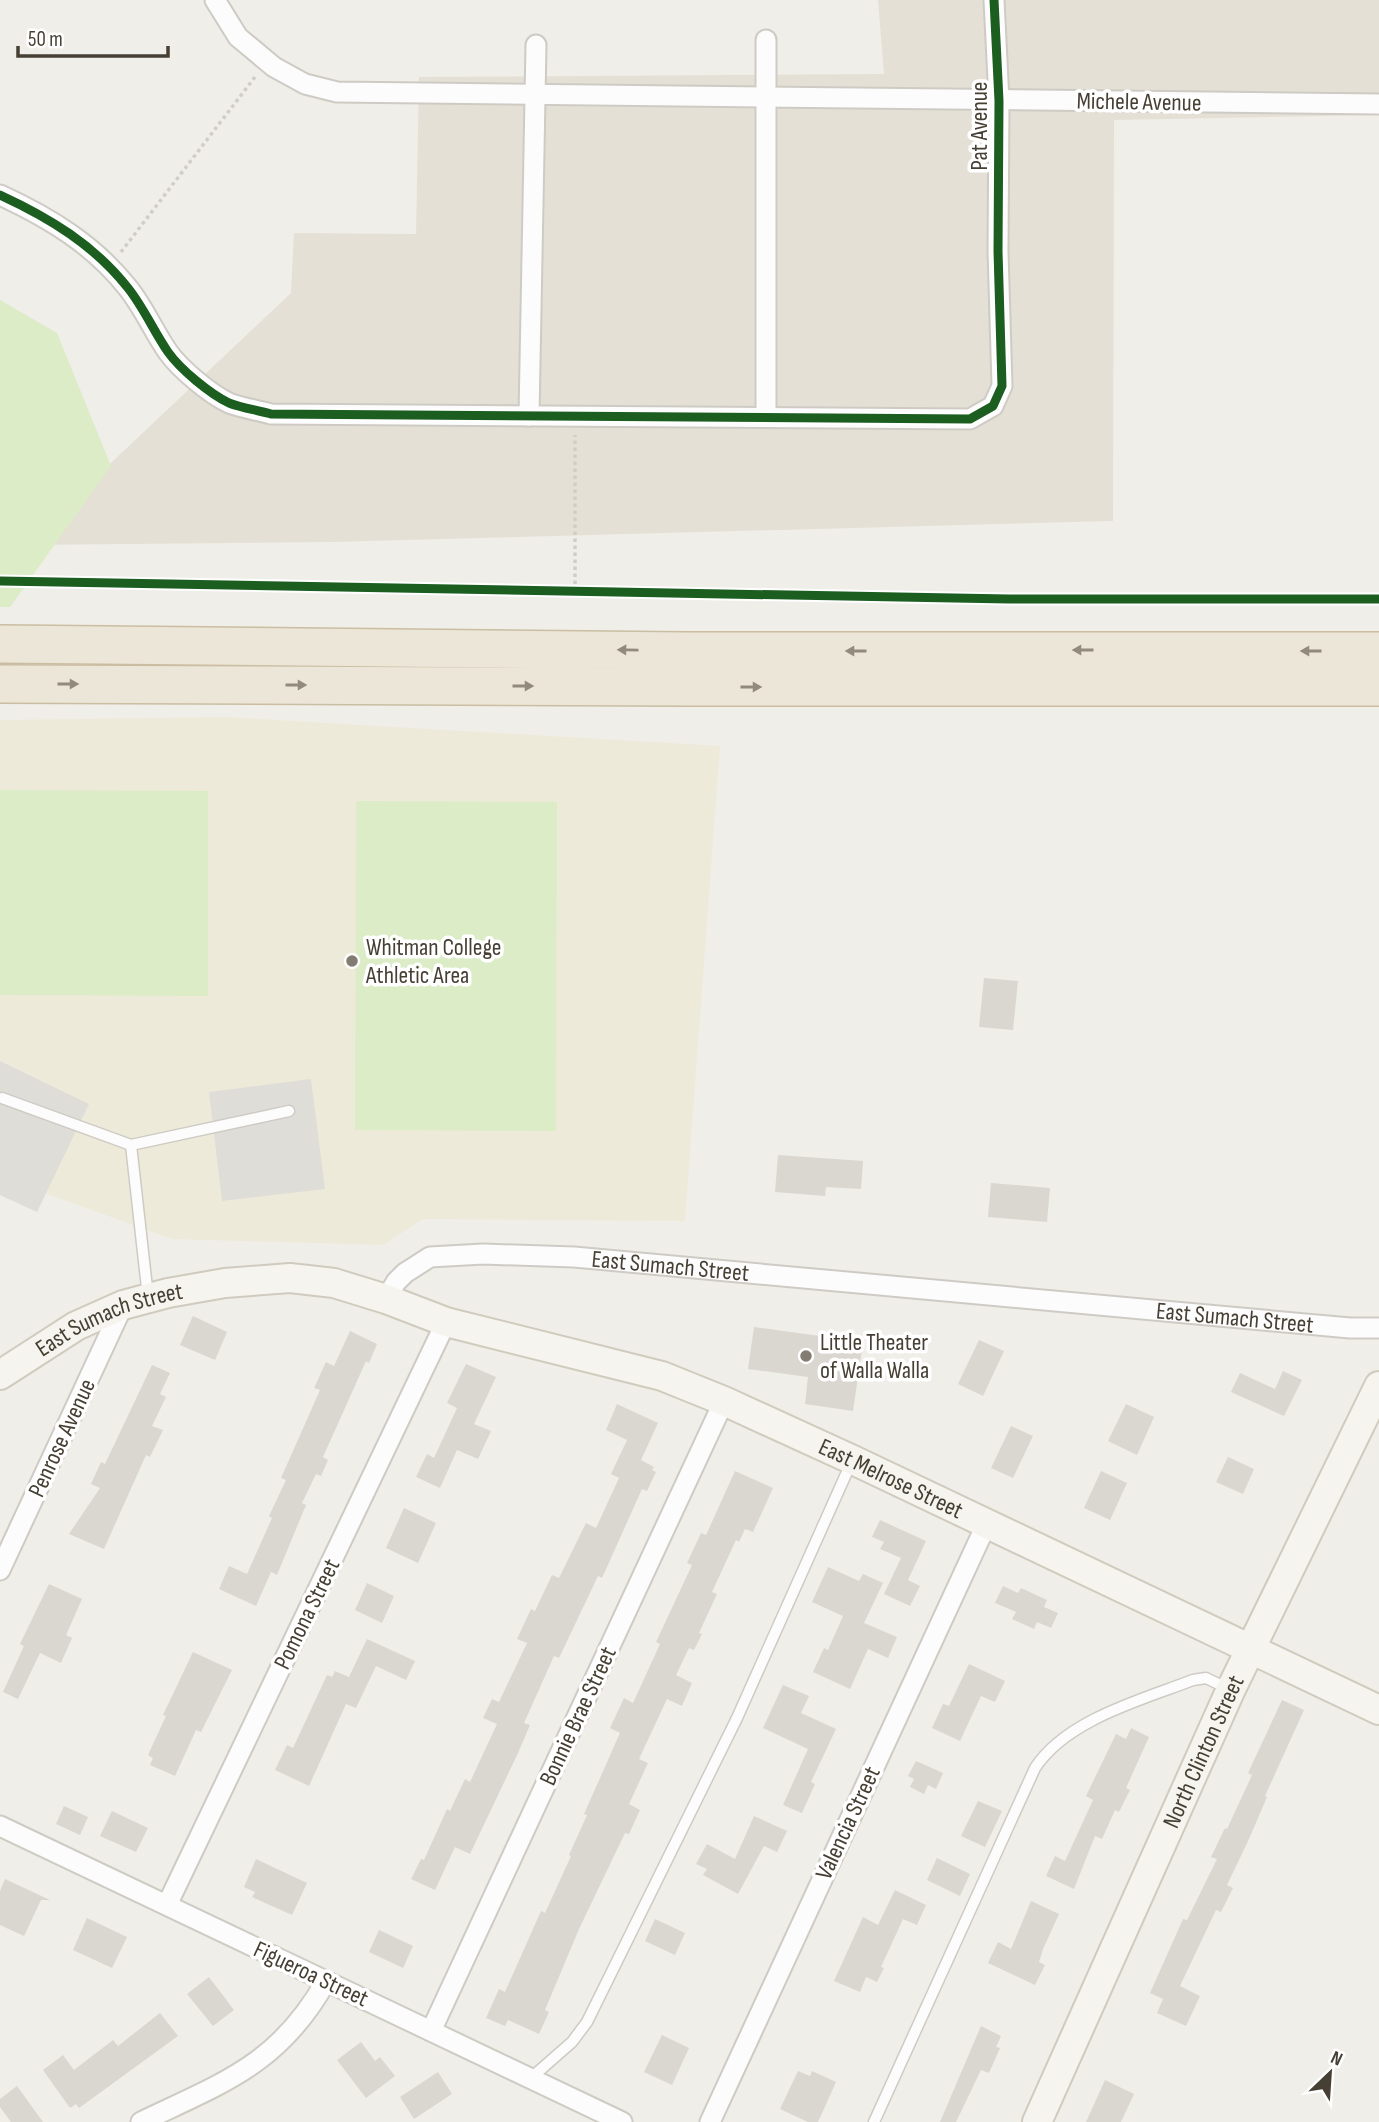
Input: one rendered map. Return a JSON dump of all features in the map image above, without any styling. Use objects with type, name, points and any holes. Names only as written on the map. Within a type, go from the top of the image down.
[{"type":"highway","points":[[0,644],[672,650],[1379,651]]},
{"type":"highway","points":[[1220,687],[1379,674]]},
{"type":"highway","points":[[0,684],[1379,687]]},
{"type":"street","name":"Michele Avenue","points":[[215,0],[238,37],[267,61],[305,84],[337,92],[1379,104]]},
{"type":"street","name":"Pat Avenue","points":[[0,195],[46,218],[76,237],[109,267],[130,290],[169,354],[198,382],[228,402],[271,414],[970,419],[993,406],[1002,386],[998,251],[999,101],[994,0]]},
{"type":"street","points":[[766,40],[766,417]]},
{"type":"street","points":[[529,416],[536,44]]},
{"type":"street","name":"East Sumach Street","points":[[0,1375],[76,1326],[135,1302],[225,1283],[290,1278],[334,1283],[386,1299],[405,1273],[430,1257],[483,1254],[574,1257],[1350,1328],[1379,1328]]},
{"type":"street","name":"East Melrose Street","points":[[386,1299],[446,1322],[662,1376],[724,1401],[1379,1710]]},
{"type":"street","name":"Penrose Avenue","points":[[0,1570],[135,1302]]},
{"type":"street","name":"Pomona Street","points":[[167,1905],[446,1322]]},
{"type":"street","name":"North Clinton Street","points":[[1037,2122],[1231,1689],[1379,1386]]},
{"type":"street","name":"Bonnie Brae Street","points":[[432,2031],[724,1401]]},
{"type":"street","name":"Valencia Street","points":[[710,2122],[987,1523]]},
{"type":"street","name":"Figueroa Street","points":[[0,1826],[622,2122]]},
{"type":"street","points":[[141,2122],[221,2085],[250,2067],[278,2045],[300,2021],[326,1981]]},
{"type":"lane","points":[[2,1098],[131,1144],[289,1111]]},
{"type":"lane","points":[[131,1144],[135,1302]]},
{"type":"lane","points":[[531,2078],[572,2042],[587,2022],[737,1718],[853,1460]]},
{"type":"lane","points":[[874,2122],[1035,1768],[1044,1754],[1074,1731],[1193,1680],[1206,1678],[1231,1689]]},
{"type":"path","points":[[109,267],[267,61]]},
{"type":"path","points":[[575,416],[575,591]]},
{"type":"path","points":[[561,591],[588,591]]},
{"type":"shaded area","points":[[878,0],[1379,0],[1379,115],[1114,120],[1113,521],[331,542],[24,545],[291,293],[294,233],[416,234],[419,77],[884,74]]},
{"type":"shaded area","name":"Whitman College Athletic Area","points":[[224,717],[720,746],[685,1221],[423,1219],[383,1245],[172,1239],[0,1177],[0,720]]},
{"type":"shaded area","points":[[0,1061],[89,1104],[37,1212],[0,1195]]},
{"type":"shaded area","points":[[311,1079],[325,1189],[222,1201],[209,1092]]},
{"type":"green space","points":[[0,300],[57,333],[111,466],[10,607],[0,607]]},
{"type":"green space","points":[[0,790],[208,791],[208,996],[0,995]]},
{"type":"green space","points":[[356,801],[557,802],[556,1131],[355,1130]]},
{"type":"building","points":[[984,978],[1018,981],[1013,1030],[979,1027]]},
{"type":"building","points":[[778,1155],[863,1161],[861,1189],[826,1187],[825,1196],[775,1192]]},
{"type":"building","points":[[991,1183],[1050,1188],[1047,1222],[988,1217]]},
{"type":"building","points":[[193,1316],[227,1332],[215,1360],[180,1345]]},
{"type":"building","name":"Little Theater of Walla Walla","points":[[754,1327],[863,1342],[853,1411],[805,1404],[808,1377],[748,1369]]},
{"type":"building","points":[[350,1331],[377,1344],[369,1363],[366,1361],[323,1457],[328,1460],[321,1476],[316,1474],[302,1503],[306,1505],[277,1575],[271,1572],[256,1606],[219,1589],[229,1566],[247,1574],[286,1480],[281,1478],[320,1390],[314,1388],[326,1362],[334,1366]]},
{"type":"building","points":[[979,1340],[1004,1351],[983,1396],[958,1384]]},
{"type":"building","points":[[466,1364],[496,1377],[474,1424],[491,1431],[478,1459],[457,1450],[440,1488],[416,1477],[427,1454],[434,1458],[457,1408],[447,1403]]},
{"type":"building","points":[[152,1365],[170,1373],[160,1394],[166,1397],[152,1426],[163,1430],[150,1457],[146,1455],[104,1549],[69,1534],[100,1488],[91,1484],[101,1462],[105,1464]]},
{"type":"building","points":[[1283,1371],[1302,1380],[1284,1416],[1231,1392],[1240,1373],[1275,1389]]},
{"type":"building","points":[[617,1404],[658,1423],[641,1460],[654,1467],[652,1470],[656,1472],[647,1491],[642,1489],[602,1578],[598,1576],[559,1658],[554,1656],[524,1723],[530,1725],[470,1854],[455,1847],[435,1890],[411,1879],[421,1859],[424,1860],[447,1809],[450,1811],[465,1779],[470,1782],[497,1724],[483,1718],[492,1699],[499,1702],[527,1643],[517,1639],[531,1609],[535,1611],[552,1575],[559,1578],[586,1523],[596,1528],[619,1478],[611,1474],[627,1440],[606,1430]]},
{"type":"building","points":[[1126,1404],[1154,1417],[1137,1455],[1108,1441]]},
{"type":"building","points":[[1011,1426],[1033,1436],[1013,1478],[991,1468]]},
{"type":"building","points":[[1228,1457],[1254,1469],[1243,1494],[1216,1482]]},
{"type":"building","points":[[735,1471],[773,1488],[753,1532],[745,1529],[739,1542],[736,1540],[712,1592],[717,1594],[699,1633],[702,1634],[694,1650],[689,1648],[676,1675],[692,1683],[682,1706],[667,1699],[639,1759],[648,1763],[629,1804],[640,1810],[629,1834],[625,1833],[579,1929],[545,2010],[549,2012],[539,2034],[508,2020],[505,2026],[486,2018],[499,1989],[505,1992],[541,1911],[545,1913],[571,1856],[569,1855],[587,1815],[584,1814],[620,1733],[610,1728],[624,1698],[633,1703],[660,1644],[656,1642],[692,1565],[687,1563],[701,1533],[706,1535]]},
{"type":"building","points":[[1101,1471],[1127,1483],[1110,1520],[1084,1508]]},
{"type":"building","points":[[404,1508],[436,1523],[418,1563],[386,1548]]},
{"type":"building","points":[[880,1520],[926,1541],[908,1580],[920,1586],[910,1606],[884,1594],[901,1558],[880,1549],[884,1542],[872,1537]]},
{"type":"building","points":[[828,1567],[859,1581],[863,1574],[883,1583],[864,1623],[897,1637],[888,1658],[868,1649],[850,1689],[813,1672],[824,1648],[828,1650],[843,1616],[812,1602]]},
{"type":"building","points":[[367,1583],[394,1596],[382,1623],[355,1610]]},
{"type":"building","points":[[49,1584],[82,1599],[66,1635],[72,1638],[61,1663],[40,1653],[18,1699],[3,1692],[24,1646],[20,1644]]},
{"type":"building","points":[[1003,1586],[1018,1593],[1021,1588],[1047,1600],[1044,1607],[1058,1613],[1051,1628],[1037,1622],[1034,1629],[1012,1619],[1016,1612],[995,1603]]},
{"type":"building","points":[[367,1639],[415,1661],[406,1680],[376,1666],[356,1708],[346,1704],[309,1786],[275,1770],[287,1745],[293,1748],[327,1675],[332,1677],[335,1671],[349,1677]]},
{"type":"building","points":[[193,1652],[232,1670],[201,1732],[196,1730],[175,1776],[150,1765],[153,1758],[148,1755],[166,1716],[163,1715]]},
{"type":"building","points":[[969,1664],[1005,1681],[995,1702],[981,1696],[960,1741],[932,1728],[943,1704],[949,1706]]},
{"type":"building","points":[[783,1685],[809,1696],[801,1713],[836,1729],[811,1782],[815,1784],[802,1813],[783,1805],[808,1749],[763,1728]]},
{"type":"building","points":[[1282,1700],[1304,1710],[1227,1885],[1233,1888],[1221,1912],[1216,1910],[1180,1986],[1200,1996],[1186,2026],[1157,2013],[1163,1999],[1150,1993],[1183,1919],[1187,1920],[1217,1859],[1211,1857],[1252,1775],[1248,1773]]},
{"type":"building","points":[[1131,1728],[1149,1737],[1126,1788],[1130,1790],[1119,1812],[1115,1810],[1102,1839],[1095,1836],[1074,1889],[1046,1876],[1055,1856],[1065,1861],[1093,1800],[1086,1796],[1116,1734],[1126,1739]]},
{"type":"building","points":[[916,1761],[943,1773],[936,1789],[928,1785],[924,1794],[910,1787],[914,1779],[908,1776]]},
{"type":"building","points":[[978,1801],[1002,1811],[985,1847],[961,1836]]},
{"type":"building","points":[[64,1806],[88,1817],[80,1835],[56,1824]]},
{"type":"building","points":[[112,1811],[148,1828],[136,1852],[100,1836]]},
{"type":"building","points":[[754,1816],[787,1831],[777,1852],[764,1846],[738,1894],[703,1875],[707,1869],[696,1864],[707,1844],[735,1859]]},
{"type":"building","points":[[937,1858],[970,1874],[960,1896],[927,1880]]},
{"type":"building","points":[[256,1859],[307,1883],[292,1915],[252,1897],[255,1892],[244,1887]]},
{"type":"building","points":[[5,1879],[50,1900],[41,1900],[24,1936],[0,1925],[0,1891]]},
{"type":"building","points":[[895,1890],[926,1905],[917,1925],[903,1919],[877,1982],[866,1977],[860,1992],[834,1981],[863,1917],[878,1925]]},
{"type":"building","points":[[1031,1901],[1059,1914],[1043,1949],[1039,1962],[1045,1965],[1035,1985],[988,1963],[998,1942],[1011,1949]]},
{"type":"building","points":[[87,1918],[127,1937],[112,1968],[73,1950]]},
{"type":"building","points":[[655,1919],[685,1933],[675,1955],[645,1941]]},
{"type":"building","points":[[379,1930],[413,1946],[403,1968],[369,1952]]},
{"type":"building","points":[[209,1977],[234,2010],[213,2026],[187,1994]]},
{"type":"building","points":[[160,2013],[178,2036],[79,2108],[76,2104],[70,2108],[43,2070],[63,2055],[74,2070],[113,2040],[118,2046]]},
{"type":"building","points":[[981,2026],[1001,2036],[996,2047],[1000,2048],[989,2073],[981,2070],[956,2122],[940,2122]]},
{"type":"building","points":[[662,2035],[689,2048],[672,2085],[644,2072]]},
{"type":"building","points":[[361,2042],[375,2061],[380,2057],[395,2076],[366,2098],[337,2060]]},
{"type":"building","points":[[798,2071],[810,2076],[812,2071],[836,2082],[818,2122],[808,2122],[780,2109]]},
{"type":"building","points":[[438,2072],[452,2094],[414,2119],[400,2097]]},
{"type":"building","points":[[1105,2080],[1134,2094],[1121,2122],[1086,2122]]},
{"type":"building","points":[[17,2086],[43,2122],[11,2122],[0,2107],[0,2099]]},
{"type":"cycle path","points":[[0,195],[54,223],[101,259],[134,296],[168,352],[213,394],[229,403],[271,414],[970,419],[993,406],[1002,386],[998,251],[999,101],[994,0]]},
{"type":"cycle path","points":[[0,581],[1009,599],[1379,599]]},
{"type":"place","name":"Whitman College Athletic Area","points":[[352,961]]},
{"type":"place","name":"Little Theater of Walla Walla","points":[[806,1356]]}]
